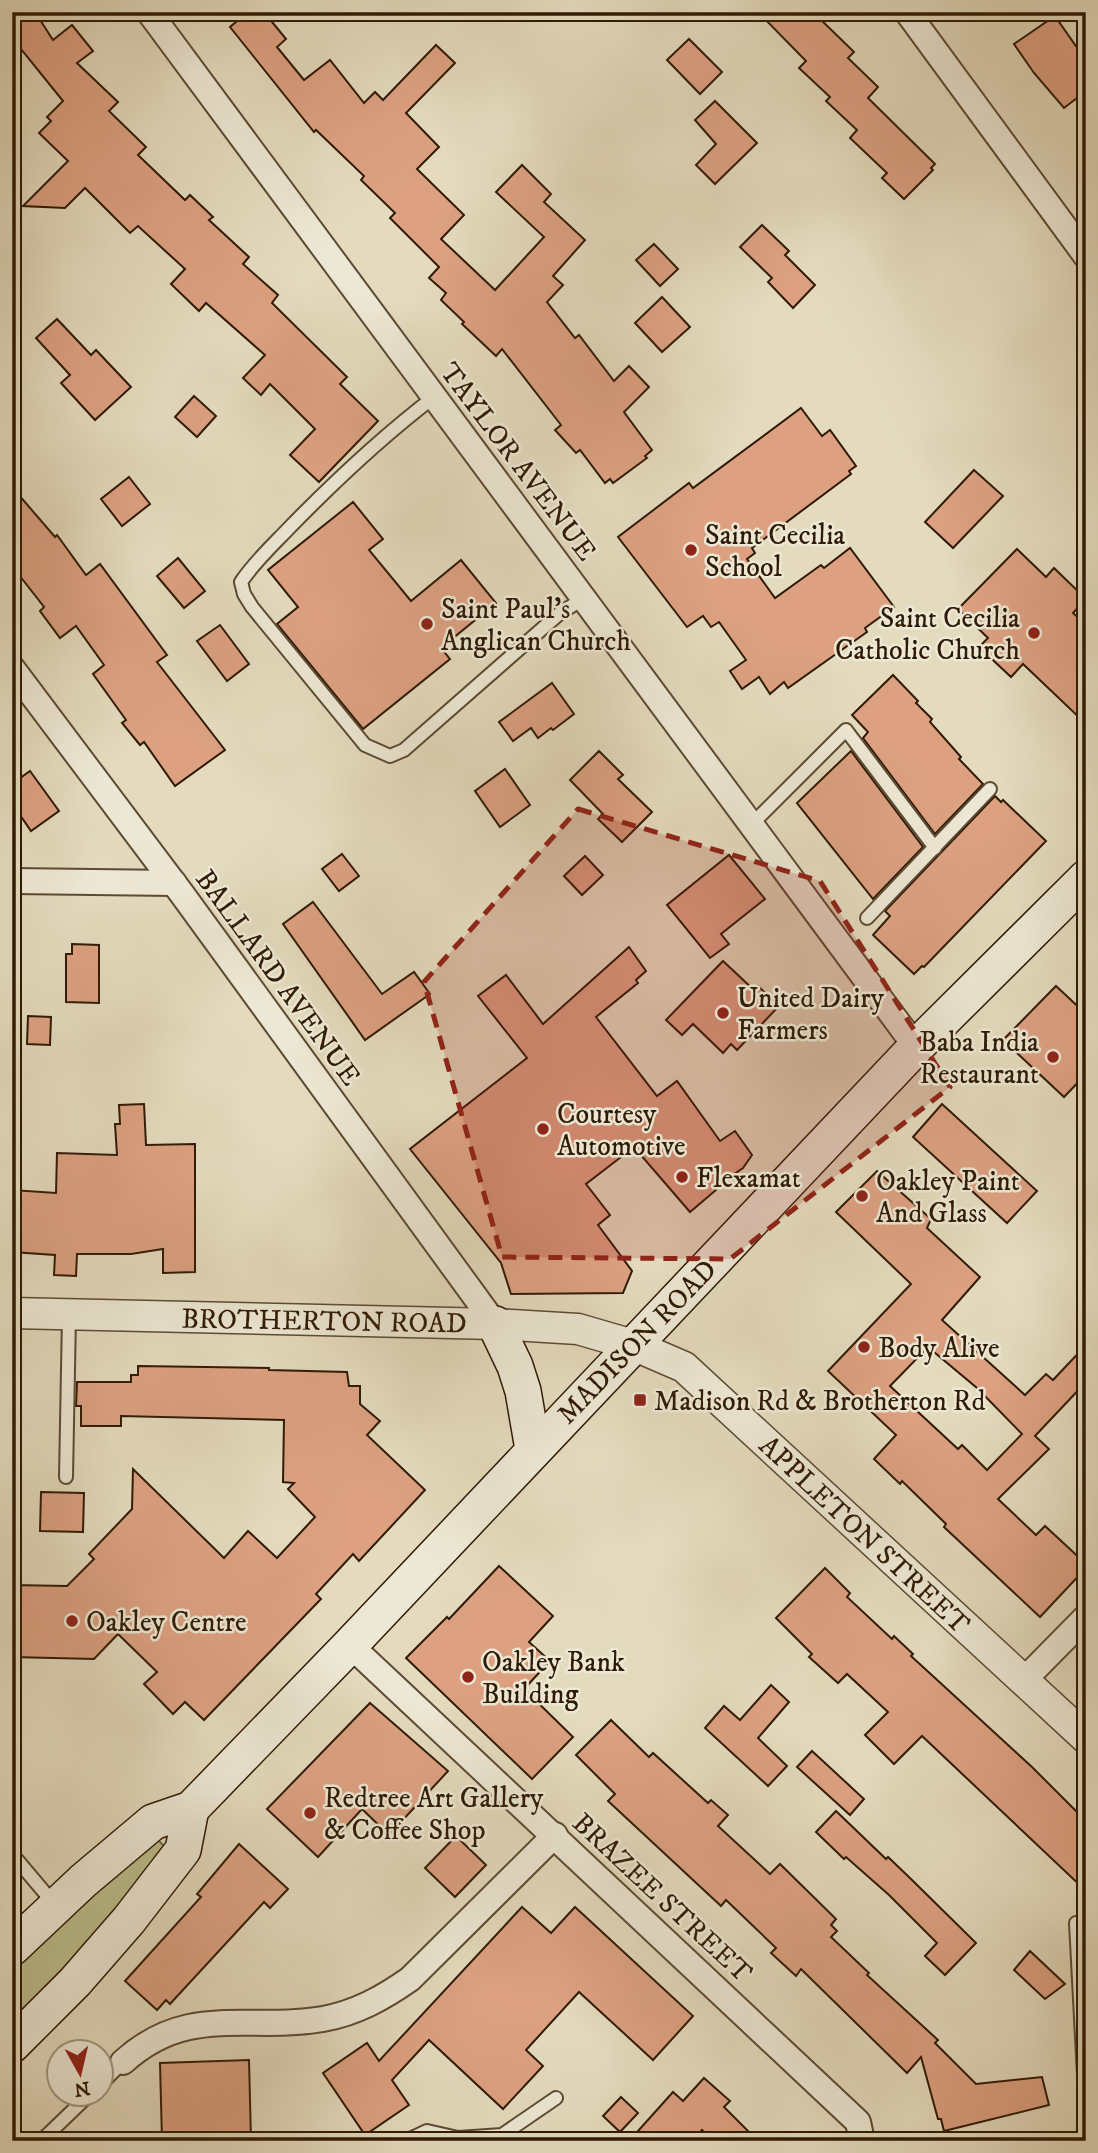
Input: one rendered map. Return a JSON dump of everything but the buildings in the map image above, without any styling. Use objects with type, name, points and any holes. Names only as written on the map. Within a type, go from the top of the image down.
[{"type":"main road","name":"MADISON ROAD","points":[[12,1948],[153,1822],[191,1809],[350,1645],[916,1047],[1086,878]]},
{"type":"main road","points":[[495,1324],[515,1366],[523,1391],[533,1450]]},
{"type":"main road","points":[[12,2045],[75,1982],[129,1920],[183,1850],[191,1809]]},
{"type":"street","name":"TAYLOR AVENUE","points":[[149,12],[916,1047]]},
{"type":"street","points":[[906,12],[1086,256]]},
{"type":"street","name":"BALLARD AVENUE","points":[[12,668],[174,883],[495,1324]]},
{"type":"street","points":[[12,881],[174,883]]},
{"type":"street","name":"BROTHERTON ROAD","points":[[12,1313],[495,1324],[578,1329],[633,1345]]},
{"type":"street","name":"APPLETON STREET","points":[[633,1345],[684,1367],[1086,1738]]},
{"type":"street","points":[[1024,1680],[1086,1617]]},
{"type":"street","name":"BRAZEE STREET","points":[[350,1645],[859,2122],[862,2141]]},
{"type":"street","points":[[123,2062],[141,2045],[167,2032],[196,2025],[323,2019],[363,2008],[410,1979],[555,1835]]},
{"type":"lane","points":[[434,397],[398,423],[250,568],[242,582],[244,594],[252,607],[365,745],[390,756],[404,750],[559,614],[584,598]]},
{"type":"lane","points":[[752,824],[769,810],[846,730],[935,848]]},
{"type":"lane","points":[[867,918],[990,789]]},
{"type":"lane","points":[[66,1477],[69,1314]]},
{"type":"lane","points":[[12,1854],[56,1906]]},
{"type":"lane","points":[[1076,1923],[1086,2113]]},
{"type":"lane","points":[[116,2069],[123,2062]]},
{"type":"lane","points":[[406,2141],[427,2131],[458,2138],[502,2135],[556,2098]]},
{"type":"lane","points":[[41,2141],[75,2108]]},
{"type":"highlighted area","points":[[578,809],[820,881],[950,1087],[730,1259],[502,1257],[424,982]]},
{"type":"green space","points":[[157,1839],[164,1846],[109,1922],[12,2025],[12,1969],[34,1946]]},
{"type":"place","name":"Saint Cecilia School","points":[[691,550]]},
{"type":"place","name":"Saint Paul's Anglican Church","points":[[427,624]]},
{"type":"place","name":"Saint Cecilia Catholic Church","points":[[1034,633]]},
{"type":"place","name":"United Dairy Farmers","points":[[723,1013]]},
{"type":"place","name":"Baba India Restaurant","points":[[1053,1057]]},
{"type":"place","name":"Courtesy Automotive","points":[[543,1129]]},
{"type":"place","name":"Flexamat","points":[[682,1177]]},
{"type":"place","name":"Oakley Paint And Glass","points":[[862,1196]]},
{"type":"place","name":"Body Alive","points":[[864,1347]]},
{"type":"place","name":"Madison Rd & Brotherton Rd","points":[[640,1400]]},
{"type":"place","name":"Oakley Centre","points":[[72,1621]]},
{"type":"place","name":"Oakley Bank Building","points":[[468,1677]]},
{"type":"place","name":"Redtree Art Gallery & Coffee Shop","points":[[310,1813]]}]
